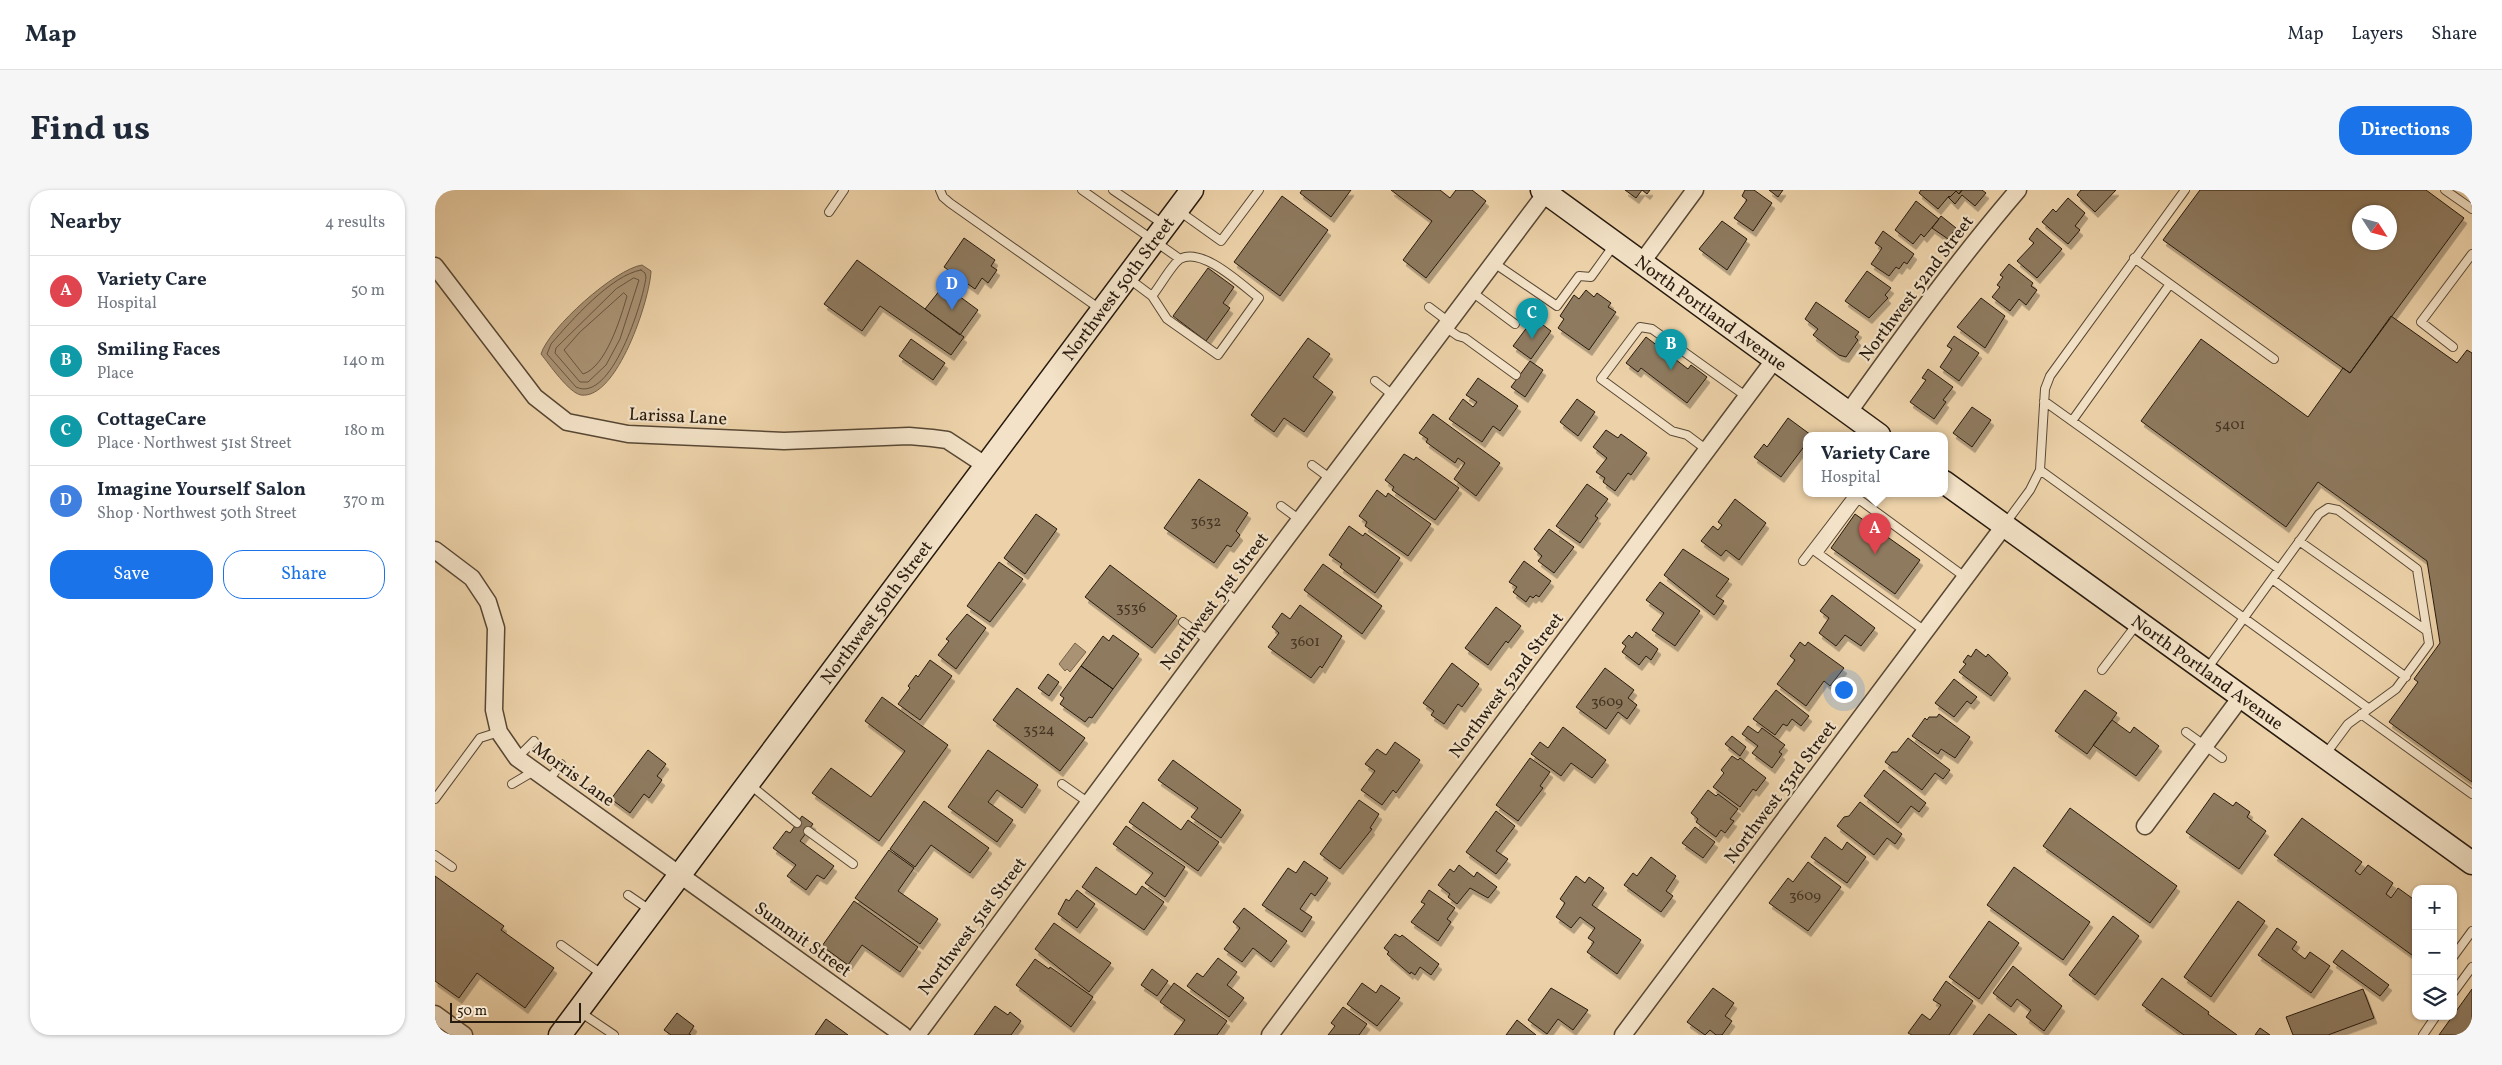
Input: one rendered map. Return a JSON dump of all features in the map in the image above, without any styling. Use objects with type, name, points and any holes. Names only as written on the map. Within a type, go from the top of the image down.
[{"type":"main road","name":"Northwest 50th Street","points":[[560,1035],[1192,190]]},
{"type":"main road","name":"North Portland Avenue","points":[[1544,192],[1875,432]]},
{"type":"main road","name":"North Portland Avenue","points":[[1948,485],[2472,863]]},
{"type":"street","points":[[1642,262],[1695,190]]},
{"type":"street","name":"Northwest 52nd Street","points":[[1848,413],[1930,298],[1970,246],[2018,190]]},
{"type":"street","name":"Northwest 51st Street","points":[[917,1035],[1238,602],[1494,263],[1544,192]]},
{"type":"street","name":"Larissa Lane","points":[[435,266],[535,397],[567,422],[629,434],[784,442],[909,436],[932,438],[947,440],[985,465]]},
{"type":"street","name":"Northwest 52nd Street","points":[[1270,1035],[1775,359]]},
{"type":"street","name":"Northwest 53rd Street","points":[[1623,1035],[2004,526]]},
{"type":"street","name":"Morris Lane","points":[[435,550],[473,578],[488,602],[496,628],[494,710],[499,732],[517,758],[679,875]]},
{"type":"street","points":[[2145,826],[2241,697]]},
{"type":"street","name":"Summit Street","points":[[679,875],[903,1035]]},
{"type":"street","points":[[435,1014],[459,1034]]},
{"type":"lane","points":[[829,212],[844,190]]},
{"type":"lane","points":[[940,190],[943,197],[950,203],[1101,310]]},
{"type":"lane","points":[[1082,190],[1166,225],[1221,241],[1259,190]]},
{"type":"lane","points":[[1113,190],[1166,225],[1180,259]]},
{"type":"lane","points":[[2004,526],[2030,490],[2040,470],[2045,389],[2050,376],[2185,190]]},
{"type":"lane","points":[[2445,190],[2472,209]]},
{"type":"lane","points":[[1494,263],[1557,306],[1579,276],[1591,277],[1615,243]]},
{"type":"lane","points":[[2453,347],[2421,322],[2472,254]]},
{"type":"lane","points":[[1127,277],[1152,296],[1167,319],[1217,355],[1259,298],[1210,261],[1194,256],[1180,259],[1152,296]]},
{"type":"lane","points":[[2135,258],[2274,359]]},
{"type":"lane","points":[[2072,421],[2170,284]]},
{"type":"lane","points":[[1472,292],[1515,324]]},
{"type":"lane","points":[[1429,307],[1458,336],[1465,338],[1516,375]]},
{"type":"lane","points":[[1707,450],[1687,434],[1672,431],[1601,379],[1640,327],[1652,328],[1747,397]]},
{"type":"lane","points":[[1375,381],[1394,396]]},
{"type":"lane","points":[[2044,401],[2279,569]]},
{"type":"lane","points":[[1312,465],[1331,479]]},
{"type":"lane","points":[[2040,470],[2368,708]]},
{"type":"lane","points":[[1803,561],[1815,551],[1854,497]]},
{"type":"lane","points":[[1856,497],[1965,577]]},
{"type":"lane","points":[[1281,506],[1300,520]]},
{"type":"lane","points":[[2206,671],[2319,514],[2328,508],[2338,510],[2417,569],[2429,644],[2396,689],[2348,724],[2324,756]]},
{"type":"lane","points":[[2299,541],[2427,631]]},
{"type":"lane","points":[[1815,551],[1925,631]]},
{"type":"lane","points":[[2272,579],[2406,677]]},
{"type":"lane","points":[[1223,590],[1238,602]]},
{"type":"lane","points":[[1183,622],[1209,641]]},
{"type":"lane","points":[[2102,670],[2138,622]]},
{"type":"lane","points":[[2361,714],[2472,794]]},
{"type":"lane","points":[[435,799],[480,738],[499,732]]},
{"type":"lane","points":[[2186,732],[2222,758]]},
{"type":"lane","points":[[517,758],[534,741]]},
{"type":"lane","points":[[548,781],[561,764]]},
{"type":"lane","points":[[512,784],[534,771]]},
{"type":"lane","points":[[747,783],[797,823]]},
{"type":"lane","points":[[1062,784],[1089,802]]},
{"type":"lane","points":[[808,831],[853,864]]},
{"type":"lane","points":[[435,855],[452,867]]},
{"type":"lane","points":[[628,895],[652,911]]},
{"type":"lane","points":[[2457,952],[2472,931]]},
{"type":"lane","points":[[561,945],[604,976]]},
{"type":"lane","points":[[2457,988],[2472,967]]},
{"type":"lane","points":[[578,1010],[614,1035]]},
{"type":"lane","points":[[2423,1035],[2433,1020]]},
{"type":"water","points":[[642,265],[651,271],[645,303],[638,324],[619,365],[607,382],[594,392],[581,395],[576,393],[559,378],[541,354],[556,330],[584,301],[616,277]]},
{"type":"water","points":[[1075,643],[1086,652],[1070,672],[1067,669],[1065,671],[1059,664]]},
{"type":"building","points":[[1302,190],[1351,190],[1331,217],[1300,193]]},
{"type":"building","points":[[1391,190],[1440,190],[1450,198],[1456,190],[1472,190],[1486,201],[1426,278],[1403,260],[1432,221]]},
{"type":"building","points":[[1625,190],[1642,190],[1636,198]]},
{"type":"building","points":[[1642,190],[1650,190],[1647,194]]},
{"type":"building","points":[[1745,190],[1754,190],[1772,203],[1753,231],[1734,218],[1747,200],[1742,196]]},
{"type":"building","points":[[1769,190],[1783,190],[1778,197]]},
{"type":"building","points":[[1921,190],[1962,190],[1959,194],[1956,191],[1949,196],[1938,209],[1919,193]]},
{"type":"building","points":[[1962,190],[1982,190],[1986,193],[1975,206],[1962,195],[1955,204],[1948,197],[1956,191],[1959,194]]},
{"type":"building","points":[[2081,190],[2116,190],[2095,212],[2077,195]]},
{"type":"building","points":[[2200,190],[2426,190],[2464,218],[2350,373],[2163,240]]},
{"type":"building","points":[[1282,196],[1328,230],[1280,296],[1234,262]]},
{"type":"building","points":[[2068,198],[2085,213],[2075,226],[2080,230],[2068,244],[2042,222],[2053,209],[2056,212]]},
{"type":"building","points":[[1916,201],[1939,219],[1924,237],[1921,234],[1913,244],[1895,230]]},
{"type":"building","points":[[1941,216],[1956,228],[1948,239],[1932,228]]},
{"type":"building","points":[[1722,221],[1747,239],[1727,270],[1699,249]]},
{"type":"building","points":[[2037,228],[2062,249],[2037,278],[2017,261],[2034,243],[2029,239]]},
{"type":"building","points":[[1883,231],[1914,254],[1907,264],[1904,262],[1899,269],[1896,267],[1889,276],[1871,264],[1882,248],[1875,243]]},
{"type":"building","points":[[964,238],[995,260],[991,266],[997,270],[988,283],[982,278],[975,289],[944,267]]},
{"type":"building","points":[[857,260],[964,337],[951,355],[880,306],[862,331],[824,304]]},
{"type":"building","points":[[2009,264],[2033,283],[2031,286],[2037,290],[2026,305],[2019,299],[2010,311],[1992,297],[2000,287],[1997,285],[2003,277],[2000,275]]},
{"type":"building","points":[[1208,268],[1234,287],[1223,303],[1230,308],[1206,341],[1173,316]]},
{"type":"building","points":[[1867,271],[1891,288],[1885,295],[1888,298],[1869,318],[1845,301]]},
{"type":"building","points":[[944,285],[978,310],[960,335],[925,309]]},
{"type":"building","points":[[1586,290],[1594,297],[1597,293],[1611,303],[1608,307],[1616,312],[1589,350],[1558,328],[1564,319],[1560,316],[1574,295],[1579,299]]},
{"type":"building","points":[[1981,298],[2005,316],[1985,348],[1957,327]]},
{"type":"building","points":[[1816,302],[1859,332],[1855,337],[1858,340],[1846,357],[1839,355],[1813,335],[1818,329],[1805,319]]},
{"type":"building","points":[[2391,316],[2457,363],[2467,350],[2472,353],[2472,782],[2389,722],[2418,682],[2414,679],[2440,643],[2427,561],[2318,482],[2286,527],[2141,421],[2201,339],[2308,417],[2343,368],[2350,373]]},
{"type":"building","points":[[1534,318],[1551,331],[1531,359],[1513,346]]},
{"type":"building","points":[[1954,336],[1979,353],[1959,381],[1940,367],[1952,349],[1947,346]]},
{"type":"building","points":[[1646,337],[1688,369],[1691,365],[1707,377],[1687,403],[1641,368],[1638,372],[1626,363]]},
{"type":"building","points":[[1308,338],[1330,354],[1313,377],[1333,392],[1304,432],[1284,418],[1274,432],[1251,415]]},
{"type":"building","points":[[911,339],[945,363],[933,380],[899,356]]},
{"type":"building","points":[[1530,361],[1543,370],[1525,397],[1511,387]]},
{"type":"building","points":[[1928,369],[1953,387],[1943,400],[1946,402],[1934,419],[1910,402],[1926,380],[1922,378]]},
{"type":"building","points":[[1478,378],[1518,406],[1500,431],[1493,426],[1482,442],[1449,419],[1463,399],[1473,407],[1477,402],[1466,395]]},
{"type":"building","points":[[1577,399],[1595,412],[1578,436],[1560,422]]},
{"type":"building","points":[[1972,407],[1991,420],[1972,447],[1953,433]]},
{"type":"building","points":[[1433,414],[1500,463],[1476,496],[1454,479],[1465,463],[1458,458],[1455,463],[1426,442],[1428,439],[1419,433]]},
{"type":"building","points":[[1788,418],[1807,432],[1803,432],[1803,448],[1781,477],[1754,457],[1764,444],[1767,447]]},
{"type":"building","points":[[1606,430],[1618,438],[1621,434],[1647,453],[1631,475],[1628,473],[1615,491],[1603,482],[1605,478],[1596,472],[1607,458],[1593,447]]},
{"type":"building","points":[[1404,454],[1414,460],[1416,457],[1459,488],[1435,520],[1392,490],[1394,487],[1385,480]]},
{"type":"building","points":[[1199,479],[1248,513],[1236,531],[1240,535],[1231,547],[1227,545],[1214,563],[1164,528]]},
{"type":"building","points":[[1587,484],[1608,499],[1595,516],[1598,518],[1580,543],[1556,526]]},
{"type":"building","points":[[1377,490],[1386,497],[1388,493],[1431,524],[1408,556],[1365,526],[1367,522],[1359,516]]},
{"type":"building","points":[[1735,499],[1766,523],[1739,560],[1726,550],[1721,556],[1701,541],[1713,526],[1718,530],[1722,525],[1718,522]]},
{"type":"building","points":[[1036,514],[1057,529],[1025,574],[1004,558]]},
{"type":"building","points":[[1855,514],[1920,560],[1895,594],[1831,548]]},
{"type":"building","points":[[1349,526],[1363,536],[1365,533],[1400,558],[1375,593],[1340,567],[1342,564],[1329,555]]},
{"type":"building","points":[[1549,529],[1574,547],[1554,573],[1538,561],[1542,556],[1534,549]]},
{"type":"building","points":[[1683,549],[1729,579],[1716,596],[1724,601],[1714,615],[1664,575]]},
{"type":"building","points":[[1524,561],[1551,581],[1539,597],[1536,595],[1533,598],[1530,596],[1526,602],[1513,592],[1517,587],[1509,582]]},
{"type":"building","points":[[999,562],[1023,579],[990,622],[967,606]]},
{"type":"building","points":[[1323,564],[1382,606],[1362,634],[1304,590]]},
{"type":"building","points":[[1110,565],[1177,616],[1152,648],[1085,597]]},
{"type":"building","points":[[1660,582],[1700,611],[1675,646],[1652,630],[1664,613],[1646,600]]},
{"type":"building","points":[[1832,595],[1875,628],[1861,646],[1845,635],[1836,646],[1819,633],[1829,618],[1820,611]]},
{"type":"building","points":[[1300,605],[1342,636],[1322,668],[1320,666],[1311,678],[1268,647],[1279,633],[1272,627],[1282,613],[1290,619]]},
{"type":"building","points":[[1496,607],[1521,626],[1508,643],[1506,641],[1488,665],[1465,648]]},
{"type":"building","points":[[967,614],[986,628],[956,669],[938,655],[949,641],[946,639]]},
{"type":"building","points":[[1636,632],[1658,649],[1651,660],[1646,656],[1639,665],[1622,652],[1626,646],[1622,643],[1629,635],[1632,638]]},
{"type":"building","points":[[1113,635],[1139,654],[1113,689],[1081,666],[1103,636],[1109,641]]},
{"type":"building","points":[[1800,642],[1805,646],[1808,642],[1844,668],[1830,686],[1824,681],[1806,706],[1777,684],[1795,660],[1790,656]]},
{"type":"building","points":[[1976,649],[1986,657],[1988,654],[2008,673],[1991,696],[1959,672],[1966,664],[1963,662],[1968,655],[1971,657]]},
{"type":"building","points":[[930,660],[952,676],[920,720],[898,704],[910,688],[908,686],[916,675],[918,677]]},
{"type":"building","points":[[1452,663],[1479,684],[1462,707],[1458,704],[1444,724],[1431,715],[1434,711],[1423,703]]},
{"type":"building","points":[[1081,666],[1113,689],[1092,718],[1089,717],[1085,722],[1060,704],[1064,698],[1060,695]]},
{"type":"building","points":[[1605,668],[1634,690],[1628,698],[1637,705],[1627,719],[1618,712],[1606,729],[1576,707]]},
{"type":"building","points":[[1048,674],[1059,682],[1049,696],[1038,688]]},
{"type":"building","points":[[1954,679],[1977,697],[1971,704],[1967,701],[1954,717],[1935,703]]},
{"type":"building","points":[[1017,688],[1085,738],[1060,771],[993,720]]},
{"type":"building","points":[[1776,690],[1809,716],[1801,726],[1792,719],[1787,726],[1783,724],[1775,735],[1753,719]]},
{"type":"building","points":[[2085,690],[2117,713],[2087,754],[2055,731]]},
{"type":"building","points":[[882,697],[948,745],[879,841],[812,793],[831,768],[871,797],[905,751],[865,721]]},
{"type":"building","points":[[1939,714],[1970,737],[1955,758],[1941,749],[1938,754],[1912,736],[1925,718],[1927,720],[1929,717],[1937,717]]},
{"type":"building","points":[[2112,720],[2130,733],[2134,727],[2159,746],[2136,776],[2093,745]]},
{"type":"building","points":[[1748,726],[1758,733],[1762,728],[1785,745],[1779,752],[1782,754],[1772,768],[1752,753],[1758,746],[1742,734]]},
{"type":"building","points":[[1563,727],[1606,760],[1592,778],[1571,763],[1561,776],[1531,754],[1540,742],[1548,748]]},
{"type":"building","points":[[1732,736],[1746,747],[1740,756],[1725,744]]},
{"type":"building","points":[[1908,738],[1950,770],[1943,779],[1935,773],[1922,790],[1885,762],[1892,752],[1897,752]]},
{"type":"building","points":[[1395,742],[1420,760],[1396,793],[1393,790],[1382,805],[1361,790],[1375,771],[1365,764],[1377,749],[1386,755]]},
{"type":"building","points":[[648,750],[666,764],[657,776],[662,780],[649,798],[644,794],[630,813],[611,799]]},
{"type":"building","points":[[988,750],[1038,785],[1022,808],[997,790],[988,802],[1013,820],[997,842],[948,807]]},
{"type":"building","points":[[1732,756],[1738,760],[1740,758],[1766,778],[1756,791],[1753,789],[1740,807],[1713,787],[1724,773],[1721,770]]},
{"type":"building","points":[[1530,758],[1550,772],[1540,786],[1543,788],[1518,821],[1496,805]]},
{"type":"building","points":[[1173,760],[1241,810],[1221,838],[1191,817],[1198,808],[1158,780]]},
{"type":"building","points":[[1884,770],[1926,803],[1919,812],[1911,806],[1898,823],[1864,796]]},
{"type":"building","points":[[1708,790],[1716,796],[1718,794],[1738,809],[1730,819],[1734,821],[1725,833],[1721,830],[1716,837],[1696,822],[1698,819],[1691,813]]},
{"type":"building","points":[[2214,793],[2233,806],[2236,802],[2250,812],[2247,817],[2266,831],[2239,869],[2186,832]]},
{"type":"building","points":[[1359,800],[1379,814],[1370,828],[1372,829],[1340,869],[1320,854]]},
{"type":"building","points":[[924,801],[989,848],[970,873],[931,845],[915,867],[890,849]]},
{"type":"building","points":[[1143,802],[1181,830],[1188,820],[1219,842],[1198,871],[1129,822]]},
{"type":"building","points":[[1860,802],[1902,834],[1895,844],[1887,838],[1874,855],[1837,826],[1844,817],[1849,816]]},
{"type":"building","points":[[2070,808],[2177,886],[2150,923],[2043,846]]},
{"type":"building","points":[[1496,811],[1515,826],[1496,851],[1508,859],[1496,874],[1466,852]]},
{"type":"building","points":[[802,816],[813,824],[800,841],[834,866],[824,879],[817,875],[806,890],[787,876],[796,865],[773,848],[786,831],[790,833]]},
{"type":"building","points":[[2302,818],[2362,862],[2355,871],[2360,875],[2368,865],[2393,883],[2386,894],[2391,898],[2398,888],[2412,898],[2412,955],[2274,855]]},
{"type":"building","points":[[1126,826],[1185,867],[1165,897],[1145,883],[1153,873],[1113,844]]},
{"type":"building","points":[[1695,827],[1715,842],[1703,858],[1682,843]]},
{"type":"building","points":[[1825,837],[1842,850],[1847,842],[1866,857],[1847,883],[1811,857]]},
{"type":"building","points":[[889,850],[914,868],[898,891],[938,919],[920,944],[855,898]]},
{"type":"building","points":[[1651,857],[1676,876],[1666,891],[1673,896],[1661,912],[1624,885],[1633,873],[1637,876]]},
{"type":"building","points":[[1304,861],[1328,878],[1315,896],[1311,893],[1300,909],[1312,917],[1302,932],[1262,905],[1288,868],[1296,873]]},
{"type":"building","points":[[1808,862],[1841,887],[1808,931],[1769,903],[1788,878],[1793,882]]},
{"type":"building","points":[[1459,865],[1474,877],[1477,872],[1497,887],[1488,898],[1470,888],[1457,904],[1448,897],[1450,894],[1438,885],[1450,869],[1454,872]]},
{"type":"building","points":[[1096,867],[1136,895],[1142,886],[1164,902],[1144,930],[1082,887]]},
{"type":"building","points":[[2014,867],[2090,922],[2063,960],[1987,905]]},
{"type":"building","points":[[435,876],[504,926],[501,930],[554,968],[525,1008],[477,973],[459,998],[435,981]]},
{"type":"building","points":[[1576,876],[1585,883],[1589,877],[1604,888],[1592,905],[1641,940],[1617,974],[1587,952],[1594,942],[1588,938],[1595,928],[1580,917],[1571,928],[1556,917],[1565,903],[1560,899]]},
{"type":"building","points":[[1077,890],[1095,904],[1077,928],[1058,914],[1066,899],[1069,901]]},
{"type":"building","points":[[1429,890],[1455,908],[1447,919],[1451,922],[1438,941],[1411,922],[1425,904],[1421,902]]},
{"type":"building","points":[[854,901],[918,947],[900,972],[862,945],[848,965],[822,946]]},
{"type":"building","points":[[2238,901],[2265,921],[2211,997],[2184,977]]},
{"type":"building","points":[[1244,908],[1287,941],[1271,962],[1253,948],[1242,962],[1224,949],[1240,928],[1233,922]]},
{"type":"building","points":[[2113,916],[2139,936],[2095,995],[2069,975]]},
{"type":"building","points":[[1989,921],[2019,943],[1979,999],[1949,977]]},
{"type":"building","points":[[1054,923],[1111,963],[1089,992],[1035,949]]},
{"type":"building","points":[[2277,928],[2297,942],[2292,949],[2305,959],[2310,952],[2330,966],[2311,993],[2258,955]]},
{"type":"building","points":[[1395,934],[1400,937],[1402,935],[1439,964],[1431,975],[1420,967],[1415,975],[1411,972],[1410,974],[1387,954],[1389,952],[1384,948]]},
{"type":"building","points":[[2342,950],[2389,985],[2380,996],[2333,962]]},
{"type":"building","points":[[1218,958],[1237,972],[1227,985],[1244,998],[1229,1017],[1187,986],[1197,973],[1203,977]]},
{"type":"building","points":[[1035,959],[1049,969],[1050,967],[1093,997],[1071,1027],[1016,985]]},
{"type":"building","points":[[2013,966],[2062,1006],[2044,1031],[2026,1017],[2031,1010],[2017,999],[2011,1007],[1993,993]]},
{"type":"building","points":[[1152,969],[1168,981],[1157,996],[1141,985]]},
{"type":"building","points":[[2162,978],[2237,1035],[2184,1035],[2142,1005]]},
{"type":"building","points":[[1946,981],[1973,1001],[1949,1035],[1912,1035],[1908,1033],[1922,1014],[1930,1020],[1941,1005],[1933,1000]]},
{"type":"building","points":[[1174,983],[1227,1021],[1217,1035],[1174,1035],[1185,1020],[1160,1002]]},
{"type":"building","points":[[1362,983],[1376,993],[1381,985],[1400,998],[1377,1026],[1347,1004]]},
{"type":"building","points":[[1551,988],[1588,1010],[1573,1030],[1558,1019],[1547,1034],[1528,1020]]},
{"type":"building","points":[[1713,988],[1734,1003],[1725,1016],[1732,1021],[1722,1035],[1716,1035],[1710,1030],[1705,1035],[1687,1022]]},
{"type":"building","points":[[2363,989],[2374,1018],[2328,1035],[2293,1035],[2286,1017]]},
{"type":"building","points":[[2472,989],[2472,1035],[2439,1035],[2450,1020],[2457,1020],[2457,1010]]},
{"type":"building","points":[[995,1006],[1008,1015],[1010,1012],[1021,1021],[1011,1035],[974,1035]]},
{"type":"building","points":[[1343,1007],[1367,1024],[1359,1035],[1328,1035],[1335,1026],[1331,1023]]},
{"type":"building","points":[[677,1013],[694,1026],[689,1034],[691,1035],[671,1035],[664,1030]]},
{"type":"building","points":[[1989,1014],[2017,1035],[1973,1035]]},
{"type":"building","points":[[826,1019],[848,1035],[815,1035]]},
{"type":"building","points":[[1517,1020],[1536,1035],[1506,1035]]},
{"type":"building","points":[[2260,1028],[2270,1035],[2255,1035]]},
{"type":"place","name":"Imagine Yourself Salon","points":[[952,310]]},
{"type":"place","name":"CottageCare","points":[[1532,339]]},
{"type":"place","name":"Smiling Faces","points":[[1671,370]]},
{"type":"place","name":"Variety Care","points":[[1875,554]]}]
